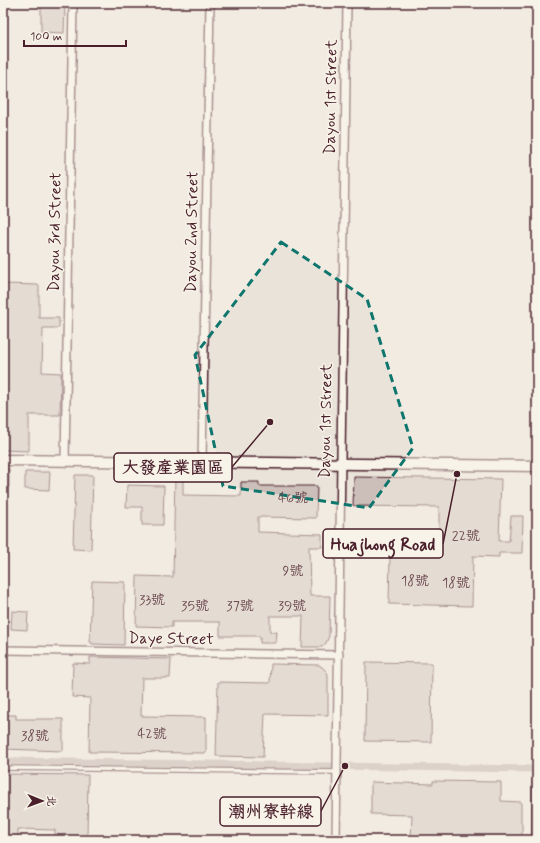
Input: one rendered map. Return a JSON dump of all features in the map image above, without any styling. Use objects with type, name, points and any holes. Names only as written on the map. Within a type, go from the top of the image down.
[{"type":"street","name":"Dayou 3rd Street","points":[[65,461],[73,3]]},
{"type":"street","name":"Dayou 2nd Street","points":[[202,462],[210,3]]},
{"type":"street","name":"Dayou 1st Street","points":[[336,840],[347,3]]},
{"type":"street","points":[[3,460],[537,466]]},
{"type":"street","name":"Daye Street","points":[[3,650],[339,655]]},
{"type":"street","points":[[536,840],[537,762]]},
{"type":"lane","points":[[3,768],[337,772]]},
{"type":"highlighted area","points":[[281,242],[367,299],[413,448],[369,508],[223,486],[195,355]]},
{"type":"shaded area","points":[[3,3],[537,3],[537,840],[3,840]]},
{"type":"building","points":[[41,3],[65,3],[64,33],[41,32]]},
{"type":"building","points":[[3,284],[39,285],[39,318],[59,318],[59,328],[43,328],[42,372],[61,373],[60,415],[29,415],[29,451],[3,450]]},
{"type":"building","points":[[3,469],[9,469],[9,487],[3,487]]},
{"type":"building","points":[[25,472],[50,472],[49,490],[25,489]]},
{"type":"building","points":[[175,474],[183,474],[183,495],[241,496],[241,482],[259,482],[259,486],[317,486],[316,518],[258,517],[258,532],[322,534],[322,547],[309,547],[310,596],[330,596],[329,636],[326,643],[322,647],[302,647],[303,616],[270,616],[270,632],[277,632],[276,643],[260,643],[260,636],[220,636],[220,622],[172,622],[172,627],[136,626],[137,576],[173,577]]},
{"type":"building","points":[[75,475],[93,475],[91,550],[73,549]]},
{"type":"building","points":[[354,477],[501,479],[499,541],[509,541],[511,516],[523,516],[522,553],[499,553],[499,557],[473,556],[472,606],[389,604],[390,555],[371,555],[371,532],[439,533],[439,507],[353,506]]},
{"type":"building","points":[[127,485],[164,486],[163,525],[142,525],[142,507],[126,507]]},
{"type":"building","points":[[92,581],[125,582],[124,645],[92,644],[90,642]]},
{"type":"building","points":[[12,611],[28,612],[27,630],[11,629]]},
{"type":"building","points":[[90,657],[171,659],[170,678],[142,678],[141,716],[206,717],[206,753],[89,752],[90,698],[72,697],[73,663],[90,664]]},
{"type":"building","points":[[366,662],[432,663],[431,742],[365,741]]},
{"type":"building","points":[[271,664],[319,665],[322,667],[327,672],[328,676],[328,715],[265,714],[263,757],[216,756],[218,682],[270,683]]},
{"type":"building","points":[[3,715],[16,715],[16,719],[63,719],[63,751],[3,749]]},
{"type":"building","points":[[3,774],[88,775],[87,840],[55,840],[55,830],[18,829],[18,840],[3,840]]},
{"type":"building","points":[[433,781],[501,782],[501,801],[521,802],[522,840],[411,840],[412,815],[371,814],[371,782],[433,784]]},
{"type":"waterway","points":[[3,761],[537,769]]},
{"type":"place","name":"大發產業園區","points":[[270,422]]},
{"type":"place","name":"Huajhong Road","points":[[457,474]]},
{"type":"place","name":"潮州寮幹線","points":[[345,766]]}]
